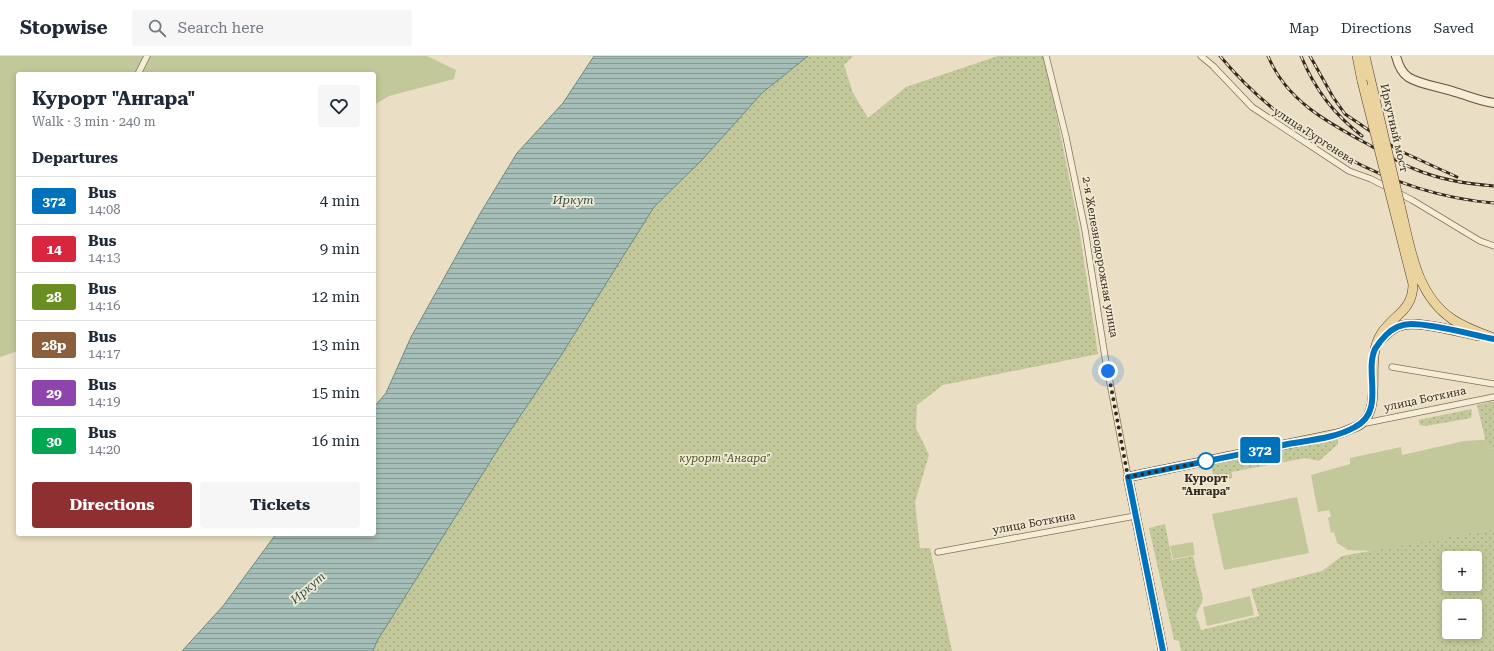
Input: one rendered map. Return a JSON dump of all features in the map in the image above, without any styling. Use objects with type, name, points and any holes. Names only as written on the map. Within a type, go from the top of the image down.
[{"type":"main road","name":"Иркутный мост","points":[[1357,56],[1362,82],[1397,205]]},
{"type":"main road","name":"Иркутный мост","points":[[1365,56],[1397,205]]},
{"type":"main road","points":[[1396,56],[1401,70],[1408,77],[1457,92],[1480,101],[1494,103]]},
{"type":"main road","points":[[1128,477],[1341,433],[1361,424],[1368,415],[1373,398],[1373,359],[1377,340],[1385,327],[1409,304],[1413,292],[1413,284],[1397,205]]},
{"type":"main road","points":[[1397,205],[1417,272],[1427,292],[1438,306],[1452,319],[1494,338]]},
{"type":"main road","points":[[1375,350],[1380,341],[1393,329],[1400,325],[1423,325],[1494,338]]},
{"type":"main road","name":"2-я Железнодорожная улица","points":[[1128,477],[1163,651]]},
{"type":"street","points":[[139,72],[146,56]]},
{"type":"street","name":"2-я Железнодорожная улица","points":[[1046,56],[1066,137],[1086,230],[1105,357],[1128,477]]},
{"type":"street","name":"улица Тургенева","points":[[1201,56],[1213,66],[1252,107],[1349,171],[1371,179],[1412,200],[1480,241],[1494,246]]},
{"type":"street","points":[[1392,367],[1494,384]]},
{"type":"street","name":"улица Боткина","points":[[1361,424],[1494,397]]},
{"type":"street","name":"улица Боткина","points":[[938,552],[1135,516]]},
{"type":"green space","points":[[0,56],[427,56],[456,70],[454,79],[389,96],[376,104],[376,72],[16,72],[16,352],[0,357]]},
{"type":"green space","name":"курорт \"Ангара\"","points":[[808,56],[853,56],[844,65],[853,93],[868,118],[906,87],[998,56],[1045,56],[1079,228],[1098,354],[943,385],[917,405],[916,428],[929,455],[915,502],[920,548],[930,548],[952,651],[373,651],[377,641],[502,443],[562,354],[654,207],[701,161],[762,93]]},
{"type":"green space","points":[[1494,401],[1494,449],[1490,449],[1484,440],[1485,438],[1477,405]]},
{"type":"green space","points":[[1472,409],[1471,418],[1426,426],[1420,425],[1418,420]]},
{"type":"green space","points":[[1338,437],[1338,444],[1319,461],[1305,458],[1232,472],[1232,478],[1214,482],[1211,465]]},
{"type":"green space","points":[[1484,440],[1490,449],[1494,449],[1494,529],[1373,551],[1348,550],[1337,543],[1334,532],[1331,533],[1328,518],[1331,516],[1329,510],[1318,512],[1311,475],[1350,464],[1350,458],[1401,447],[1402,455],[1464,441]]},
{"type":"green space","points":[[1297,497],[1309,553],[1224,570],[1212,514]]},
{"type":"green space","points":[[1165,524],[1172,560],[1193,556],[1203,599],[1196,615],[1201,630],[1259,616],[1251,589],[1322,571],[1342,556],[1494,529],[1494,651],[1181,651],[1179,641],[1174,640],[1149,528]]},
{"type":"green space","points":[[1193,542],[1195,555],[1173,559],[1170,546]]},
{"type":"green space","points":[[1250,596],[1254,615],[1207,626],[1203,607]]},
{"type":"water","name":"Иркут","points":[[594,56],[808,56],[762,93],[701,161],[654,207],[562,354],[502,443],[377,641],[373,651],[182,651],[223,606],[275,536],[376,536],[376,405],[386,393],[411,337],[481,212],[517,153],[563,103]]},
{"type":"railway","points":[[1220,56],[1246,84],[1276,111],[1308,135],[1343,156],[1380,174],[1417,188],[1456,198],[1494,203]]},
{"type":"railway","points":[[1268,56],[1276,72],[1298,99],[1311,110],[1340,129],[1411,168],[1455,181],[1494,186]]},
{"type":"railway","points":[[1301,56],[1312,80],[1326,100],[1334,110],[1362,136]]},
{"type":"railway","points":[[1310,56],[1333,97],[1345,114],[1398,150],[1457,177]]},
{"type":"bus line","name":"372","points":[[1163,651],[1128,477],[1341,433],[1354,428],[1361,424],[1368,415],[1371,407],[1373,398],[1372,373],[1375,350],[1380,341],[1387,334],[1400,325],[1423,325],[1494,339]]},
{"type":"place","name":"Курорт \"Ангара\"","points":[[1206,461]]},
{"type":"route","points":[[1108,371],[1128,477],[1209,461],[1206,461]]}]
